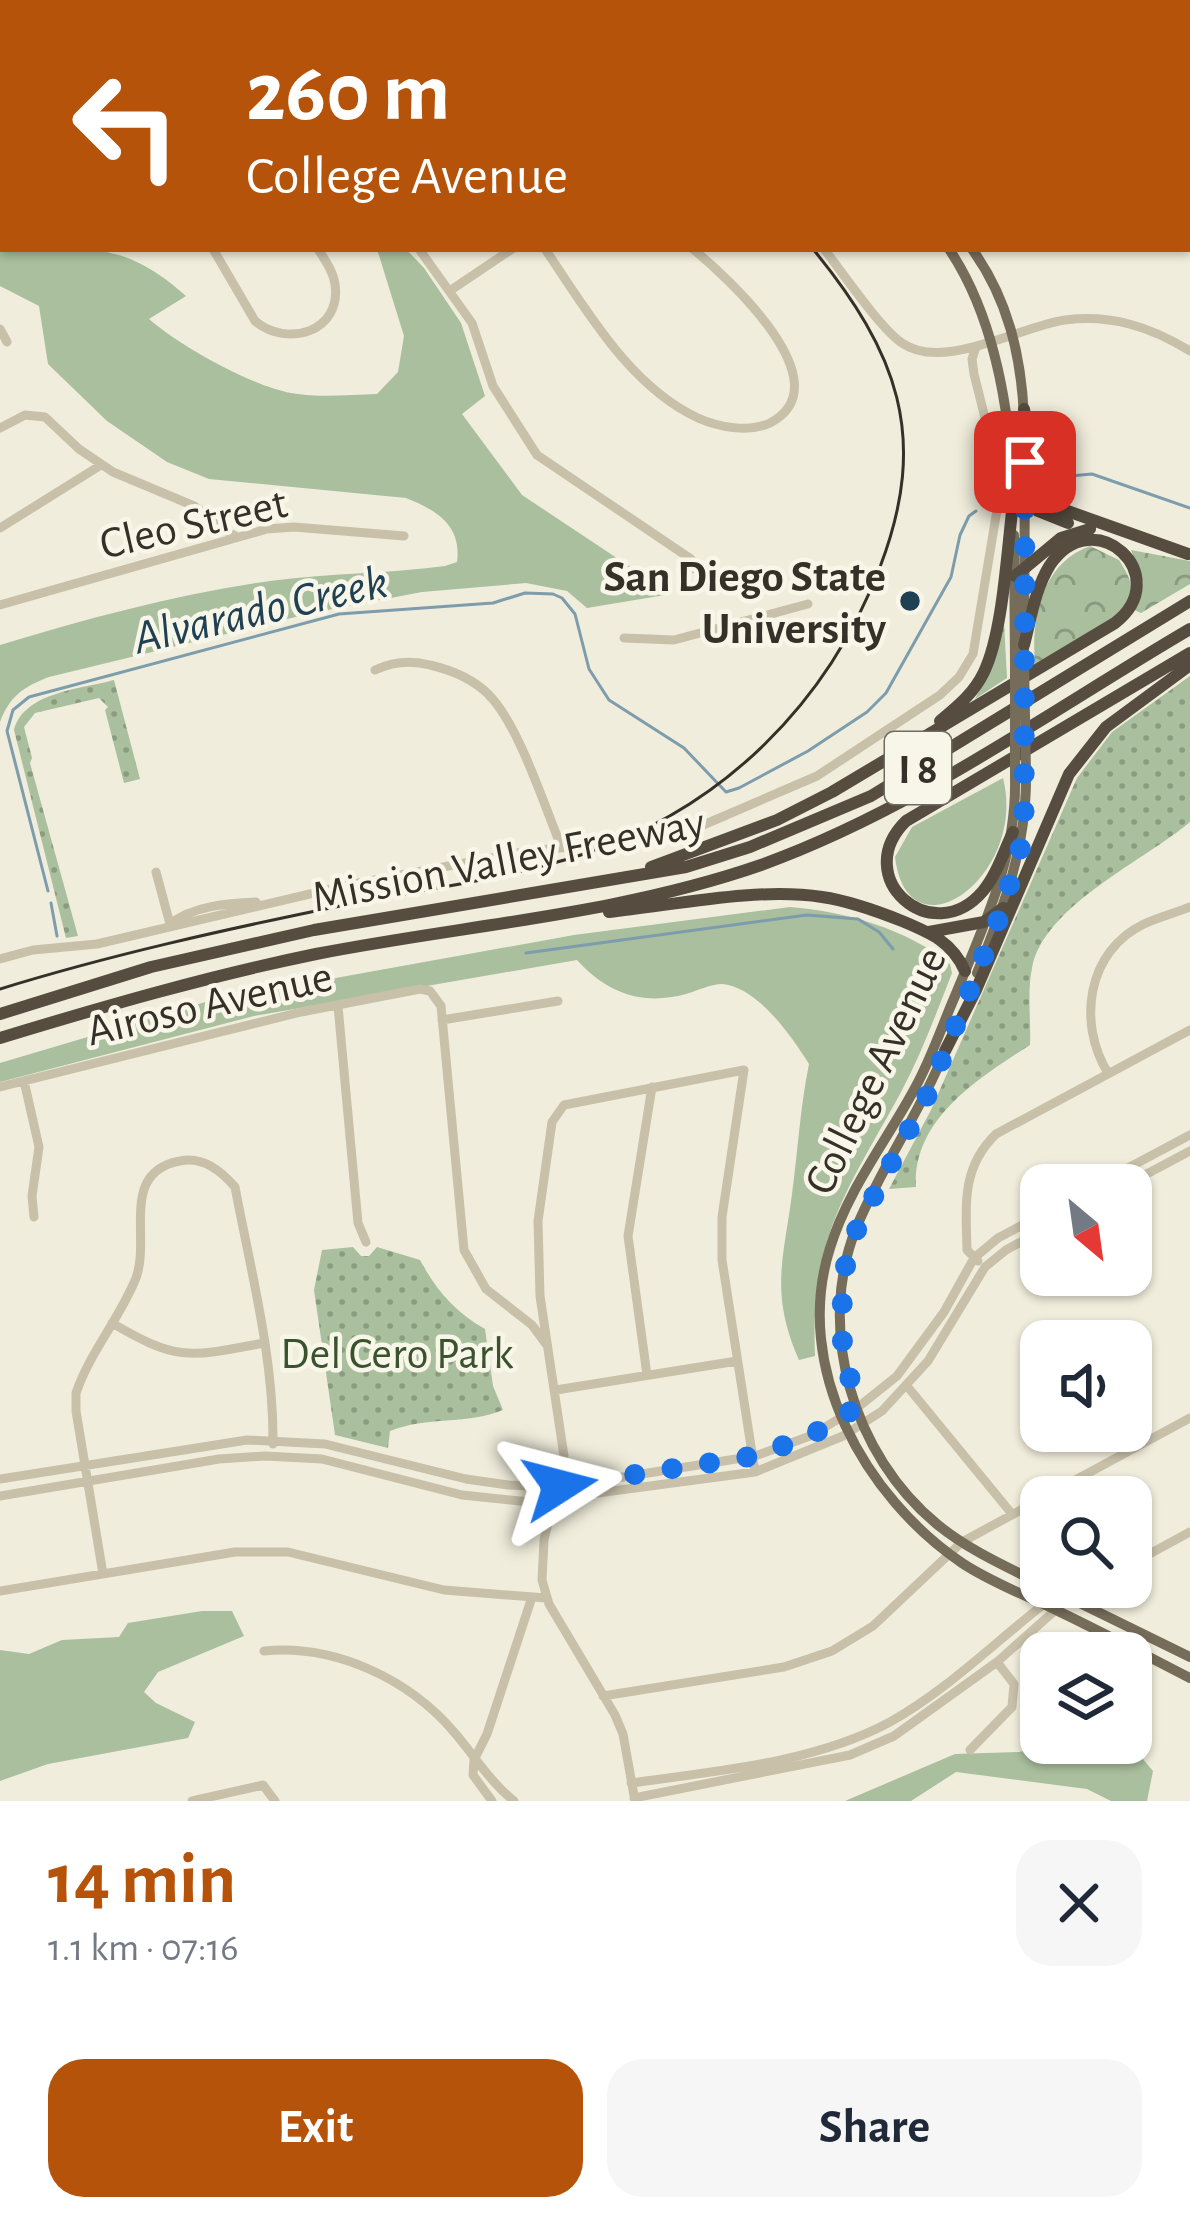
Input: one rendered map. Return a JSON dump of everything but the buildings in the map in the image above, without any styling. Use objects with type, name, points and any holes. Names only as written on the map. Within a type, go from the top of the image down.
[{"type":"highway","points":[[1024,409],[1034,479],[1048,504],[1189,554]]},
{"type":"highway","points":[[887,760],[968,698],[985,671],[1019,496],[1042,514],[1155,550],[1189,554]]},
{"type":"highway","points":[[1020,571],[1060,538],[1090,529]]},
{"type":"highway","points":[[620,878],[778,820],[887,760],[1125,615],[1136,596],[1137,583],[1122,551],[1106,542],[1085,539],[1061,553],[1040,586],[1021,656]]},
{"type":"highway","name":"Mission Valley Freeway","points":[[0,1014],[151,967],[314,930],[686,867],[750,847],[855,804],[1190,601]]},
{"type":"highway","name":"Mission Valley Freeway","points":[[0,1038],[155,991],[316,954],[664,894],[759,866],[923,789],[1190,629]]},
{"type":"highway","points":[[1013,832],[988,886],[956,911],[920,910],[902,899],[891,884],[886,855],[906,821],[1190,653]]},
{"type":"highway","points":[[945,1052],[1069,774],[1114,719],[1190,665]]},
{"type":"highway","points":[[526,920],[789,894],[861,906],[928,932],[955,950],[965,971]]},
{"type":"highway","points":[[928,932],[984,922],[1003,908]]},
{"type":"main road","name":"College Avenue","points":[[951,252],[972,286],[992,341],[1019,496]]},
{"type":"main road","name":"College Avenue","points":[[974,252],[998,292],[1014,334],[1024,409],[1019,496],[1024,836],[1003,908],[928,1094],[858,1226],[846,1261],[840,1329],[856,1408],[878,1455],[935,1523],[1020,1573]]},
{"type":"main road","name":"College Avenue","points":[[1020,571],[1021,656]]},
{"type":"main road","name":"College Avenue","points":[[1020,776],[1003,878],[917,1085],[843,1209],[828,1254],[820,1326],[841,1418],[891,1499],[921,1532],[965,1566],[1020,1593]]},
{"type":"main road","name":"College Avenue","points":[[1052,1608],[1190,1678]]},
{"type":"main road","name":"College Avenue","points":[[1090,1608],[1190,1657]]},
{"type":"street","points":[[215,252],[251,316],[266,330],[293,336],[322,323],[332,308],[335,286],[319,252]]},
{"type":"street","points":[[421,252],[472,322],[493,386],[537,455],[691,559],[695,569]]},
{"type":"street","points":[[452,290],[508,252]]},
{"type":"street","points":[[547,252],[627,362],[670,400],[699,418],[731,427],[761,426],[784,413],[794,394],[794,373],[778,341],[730,280],[697,252]]},
{"type":"street","points":[[826,252],[901,343],[926,352],[976,347],[1065,320],[1122,321],[1157,332],[1190,350]]},
{"type":"street","points":[[0,329],[7,342]]},
{"type":"street","points":[[0,959],[33,950],[97,944],[273,902],[561,846],[654,838],[694,829],[775,796],[841,760],[940,695],[959,677],[979,636],[998,470],[974,374],[976,347]]},
{"type":"street","points":[[0,428],[20,416],[41,415],[101,465],[205,512],[221,532],[245,535]]},
{"type":"street","points":[[0,529],[101,465]]},
{"type":"street","name":"Cleo Street","points":[[0,605],[245,535],[294,527],[404,536]]},
{"type":"street","points":[[624,638],[674,640],[808,604]]},
{"type":"street","points":[[375,670],[389,663],[418,662],[452,670],[489,695],[509,725],[561,846]]},
{"type":"street","points":[[155,872],[170,924]]},
{"type":"street","points":[[1108,1072],[1095,1052],[1088,1014],[1099,970],[1131,932],[1190,907]]},
{"type":"street","name":"Airoso Avenue","points":[[0,1087],[420,989],[434,993],[442,1020]]},
{"type":"street","points":[[550,1352],[532,1325],[486,1289],[464,1250],[442,1020],[558,1001]]},
{"type":"street","points":[[338,1006],[358,1223],[366,1242]]},
{"type":"street","points":[[986,1267],[968,1250],[966,1190],[969,1171],[982,1147],[996,1134],[1190,1030]]},
{"type":"street","points":[[754,1472],[722,1260],[722,1217],[743,1070],[577,1100],[560,1109],[553,1122],[537,1244],[564,1456],[541,1567],[546,1598],[623,1734],[634,1800],[850,1755],[894,1736],[997,1662],[1062,1608]]},
{"type":"street","points":[[24,1081],[39,1147],[31,1202],[34,1217]]},
{"type":"street","points":[[647,1376],[628,1236],[652,1088]]},
{"type":"street","points":[[1135,1164],[1190,1135]]},
{"type":"street","points":[[1152,1171],[1190,1151]]},
{"type":"street","points":[[103,1574],[76,1393],[140,1264],[138,1209],[145,1185],[159,1169],[186,1160],[211,1166],[235,1187],[265,1343],[275,1423],[273,1455]]},
{"type":"street","points":[[0,1479],[217,1443],[273,1440],[325,1444],[466,1479],[560,1486],[754,1456],[810,1436],[897,1376],[917,1352],[974,1258],[1020,1226]]},
{"type":"street","points":[[0,1496],[219,1459],[273,1455],[322,1459],[484,1499],[555,1502],[754,1472],[864,1424],[908,1386],[957,1319],[986,1267],[1020,1242]]},
{"type":"street","points":[[112,1324],[153,1348],[176,1354],[265,1343]]},
{"type":"street","points":[[556,1390],[737,1361]]},
{"type":"street","points":[[908,1386],[1012,1514]]},
{"type":"street","points":[[1083,1476],[1190,1418]]},
{"type":"street","points":[[603,1696],[784,1667],[832,1652],[889,1613],[948,1552],[1020,1510]]},
{"type":"street","points":[[1152,1553],[1190,1532]]},
{"type":"street","points":[[0,1591],[272,1550],[444,1590],[546,1598]]},
{"type":"street","points":[[492,1801],[472,1774],[474,1760],[532,1597]]},
{"type":"street","points":[[631,1783],[790,1756],[889,1723],[1038,1608]]},
{"type":"street","points":[[264,1652],[285,1649],[389,1677],[434,1712],[514,1801]]},
{"type":"street","points":[[970,1750],[1012,1707],[1014,1684],[997,1662]]},
{"type":"street","points":[[192,1801],[262,1785],[275,1801]]},
{"type":"green space","points":[[0,252],[121,256],[163,277],[186,296],[149,319],[217,364],[291,393],[377,394],[398,372],[404,336],[378,252],[409,252],[461,323],[485,396],[462,414],[522,495],[671,594],[587,608],[567,591],[526,583],[422,592],[312,613],[49,677],[18,694],[0,722],[0,645],[235,586],[445,566],[457,562],[457,549],[445,521],[406,498],[209,479],[167,462],[107,421],[48,364],[39,306],[0,286]]},
{"type":"green space","points":[[1090,546],[1119,560],[1131,584],[1128,599],[1108,622],[1035,664],[1035,629],[1043,594],[1061,565]]},
{"type":"green space","points":[[1131,550],[1190,561],[1190,584],[1141,613],[1134,610],[1143,583]]},
{"type":"green space","points":[[1004,622],[1007,678],[975,699],[992,664]]},
{"type":"green space","points":[[1190,676],[1190,822],[1075,904],[1055,924],[1032,968],[1030,1045],[971,1086],[937,1121],[918,1163],[916,1187],[889,1189],[931,1110],[1077,778],[1112,732]]},
{"type":"green space","points":[[114,680],[140,779],[124,783],[108,707],[99,698],[35,713],[24,727],[78,936],[66,938],[14,730],[29,707],[41,700]]},
{"type":"green space","points":[[1003,778],[1006,814],[998,846],[983,874],[963,894],[941,904],[921,903],[904,888],[895,857],[912,827]]},
{"type":"green space","points":[[790,907],[853,918],[895,932],[950,964],[952,973],[915,1064],[835,1218],[819,1279],[815,1356],[799,1360],[784,1315],[781,1277],[809,1064],[773,1015],[735,987],[718,984],[670,997],[640,997],[600,981],[577,960],[254,1016],[0,1082],[0,1063],[209,1001],[574,935]]},
{"type":"green space","name":"Del Cero Park","points":[[353,1247],[361,1256],[369,1256],[377,1247],[420,1260],[447,1299],[485,1329],[493,1386],[503,1410],[390,1431],[388,1448],[335,1435],[314,1290],[322,1250]]},
{"type":"green space","points":[[232,1611],[244,1636],[158,1672],[144,1692],[195,1722],[188,1738],[48,1764],[0,1781],[0,1650],[29,1654],[62,1640],[119,1637],[128,1623]]},
{"type":"green space","points":[[1019,1752],[1020,1764],[1147,1764],[1153,1771],[1147,1801],[1111,1801],[1087,1789],[956,1772],[911,1801],[845,1801],[955,1754]]},
{"type":"waterway","name":"Alvarado Creek","points":[[1059,477],[1092,474],[1190,508]]},
{"type":"waterway","name":"Alvarado Creek","points":[[48,891],[7,731],[13,710],[29,697],[339,614],[493,603],[525,593],[553,594],[575,614],[589,669],[609,700],[684,748],[726,792],[808,751],[867,712],[886,693],[951,577],[960,535],[976,511]]},
{"type":"waterway","name":"Alvarado Creek","points":[[51,903],[57,936]]},
{"type":"waterway","points":[[526,953],[807,915],[858,919],[879,932],[893,949]]},
{"type":"tram line","points":[[0,989],[209,934],[492,878],[584,854],[682,809],[765,744],[831,663],[858,616],[895,520],[902,477],[903,436],[884,360],[866,324],[815,252]]},
{"type":"place","name":"San Diego State University","points":[[910,601]]},
{"type":"route","points":[[560,1486],[754,1456],[810,1436],[856,1408],[840,1329],[846,1261],[858,1226],[928,1094],[1016,874],[1024,836],[1025,462]]}]
